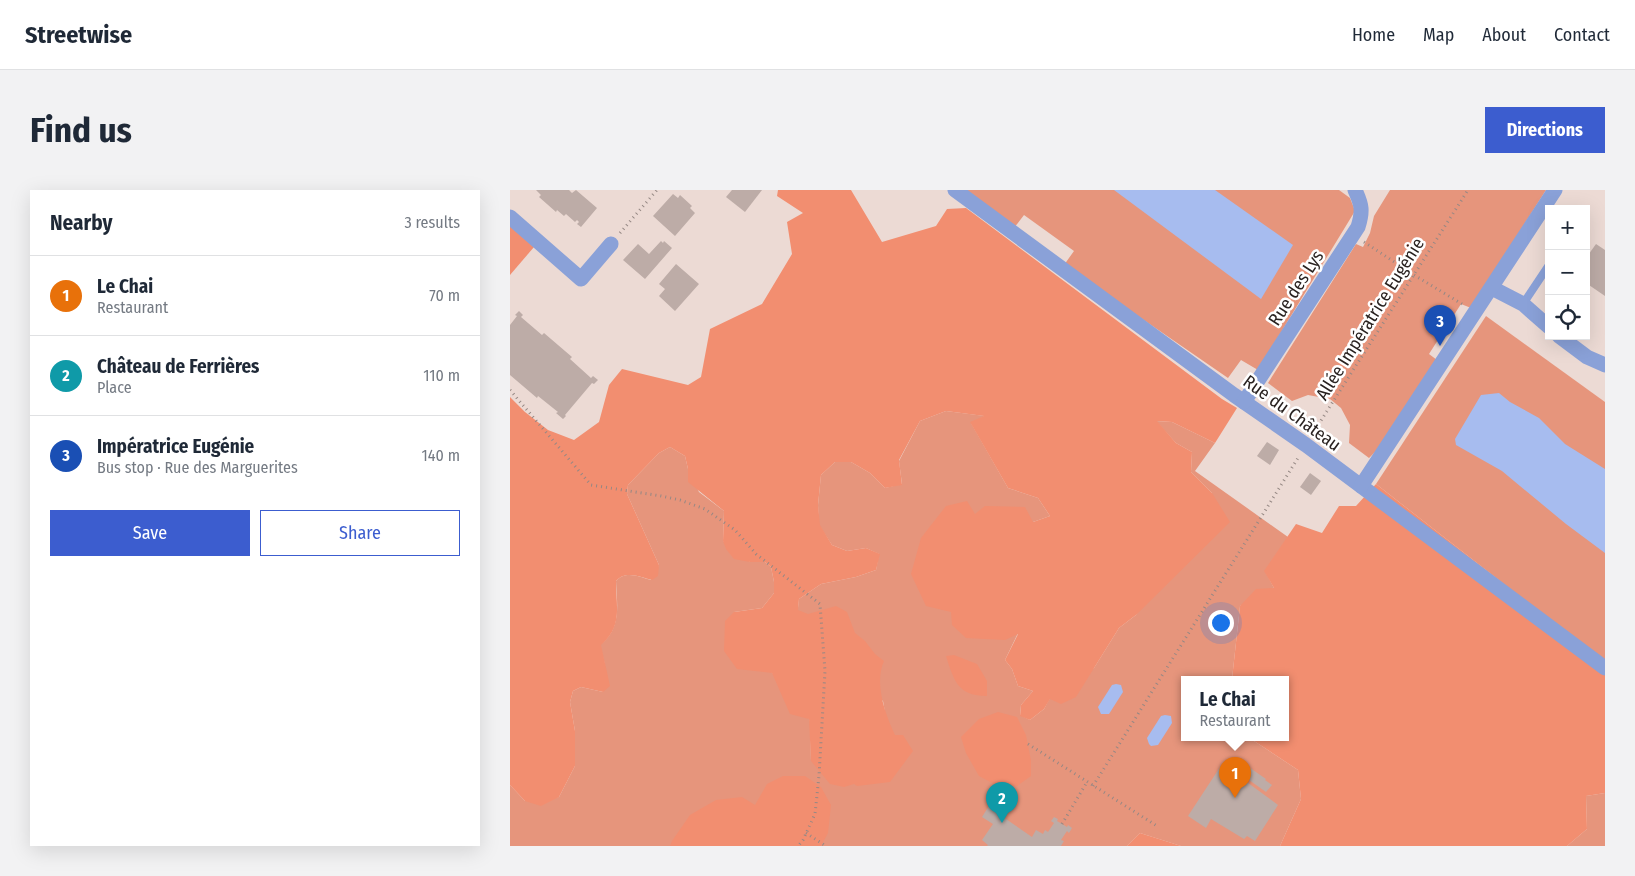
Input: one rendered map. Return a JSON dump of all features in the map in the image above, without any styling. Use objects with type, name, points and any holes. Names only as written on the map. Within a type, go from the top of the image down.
[{"type":"street","name":"Rue du Château","points":[[955,190],[1362,486],[1605,668]]},
{"type":"street","name":"Rue des Lys","points":[[1244,402],[1354,235],[1362,217],[1362,206],[1354,190]]},
{"type":"street","points":[[1362,486],[1555,190]]},
{"type":"street","points":[[510,217],[581,279],[611,244]]},
{"type":"street","points":[[1492,288],[1524,304],[1545,323]]},
{"type":"street","points":[[1564,340],[1587,357],[1605,366]]},
{"type":"lane","points":[[1524,304],[1545,271]]},
{"type":"path","points":[[611,244],[657,190]]},
{"type":"path","name":"Allée Impératrice Eugénie","points":[[1093,786],[1295,462],[1468,190]]},
{"type":"path","points":[[1354,235],[1414,275],[1476,312]]},
{"type":"path","points":[[510,390],[591,485],[670,498],[705,509],[735,530],[756,554],[820,604],[825,670],[815,814],[803,840],[798,846]]},
{"type":"path","points":[[1028,744],[1157,826]]},
{"type":"path","points":[[1062,824],[1087,782]]},
{"type":"path","points":[[806,833],[826,846]]},
{"type":"shaded area","points":[[778,190],[851,190],[882,242],[936,226],[947,209],[966,208],[1222,399],[1237,408],[1215,443],[1172,422],[1157,421],[1176,443],[1192,452],[1191,472],[1212,493],[1230,522],[1136,615],[1119,628],[1076,697],[1061,704],[1050,699],[1044,709],[1030,720],[1020,716],[1021,705],[1033,691],[1018,686],[1012,669],[1005,660],[1018,634],[1005,640],[966,638],[952,625],[951,612],[926,606],[911,574],[921,538],[946,506],[967,501],[975,514],[985,506],[1025,507],[1033,522],[1050,516],[1038,498],[1008,488],[970,422],[984,416],[946,411],[920,421],[899,460],[902,485],[885,488],[870,473],[851,462],[835,462],[821,475],[818,505],[820,525],[832,545],[847,551],[866,548],[880,554],[876,570],[856,577],[821,584],[799,599],[798,610],[808,614],[836,606],[847,612],[855,633],[884,661],[881,670],[880,689],[884,708],[895,735],[903,735],[913,751],[890,782],[857,786],[854,784],[844,787],[830,784],[811,761],[809,719],[790,714],[772,673],[737,669],[724,651],[725,621],[734,612],[762,608],[774,593],[771,567],[765,562],[734,559],[726,549],[723,541],[724,511],[688,482],[685,456],[670,447],[659,453],[628,485],[627,494],[659,565],[658,576],[652,580],[628,575],[616,581],[617,616],[613,631],[601,645],[610,686],[603,692],[581,687],[573,691],[570,702],[575,731],[575,766],[559,797],[541,806],[525,801],[510,785],[510,397],[548,430],[574,440],[599,422],[609,385],[622,369],[688,385],[701,377],[710,329],[762,304],[792,254],[787,222],[803,213],[777,196]]},
{"type":"shaded area","points":[[963,190],[1339,190],[1350,198],[1355,211],[1258,370],[1241,360],[1228,378],[1064,265],[1074,251],[1024,215],[1014,228]]},
{"type":"shaded area","points":[[1390,190],[1546,190],[1471,308],[1461,304],[1429,354],[1437,360],[1384,443],[1369,458],[1349,443],[1350,425],[1341,408],[1330,399],[1308,395],[1292,401],[1268,383],[1356,244],[1363,247],[1370,233],[1374,216]]},
{"type":"shaded area","points":[[510,226],[534,247],[510,275]]},
{"type":"shaded area","points":[[1486,316],[1605,402],[1605,663],[1376,484]]},
{"type":"shaded area","points":[[946,411],[985,416],[971,423],[1008,488],[1038,498],[1050,516],[1033,522],[951,612],[1018,633],[1005,660],[1012,669],[1018,686],[1033,691],[1021,705],[1020,715],[1030,720],[1044,709],[1050,698],[1094,668],[1119,628],[1136,615],[1212,493],[1191,472],[1192,452],[1176,443],[1156,421],[1172,422],[1215,443],[1195,471],[1288,537],[1265,571],[1274,588],[1240,606],[1232,676],[1181,676],[1181,741],[1254,741],[1298,770],[1301,799],[1280,846],[1181,846],[1140,833],[1127,846],[510,846],[510,785],[525,801],[559,797],[575,766],[575,731],[570,702],[573,691],[581,687],[603,692],[605,665],[600,645],[612,631],[617,616],[616,581],[628,575],[651,580],[659,565],[627,494],[628,485],[659,453],[670,447],[685,456],[688,469],[699,492],[724,511],[723,541],[750,562],[765,562],[771,567],[774,593],[762,608],[734,612],[754,659],[801,695],[810,722],[811,761],[887,723],[883,701],[797,617],[799,599],[821,584],[856,577],[876,570],[879,554],[866,548],[847,551],[832,545],[819,525],[818,505],[821,475],[835,462],[851,462],[870,473],[885,488],[902,484],[899,461],[920,421]]},
{"type":"shaded area","points":[[1376,484],[1605,663],[1605,793],[1586,796],[1587,829],[1567,846],[1280,846],[1301,799],[1298,770],[1254,741],[1289,741],[1289,676],[1232,676],[1240,606],[1256,589],[1274,588],[1264,571],[1296,524],[1322,533],[1339,506],[1356,506]]},
{"type":"shaded area","points":[[954,655],[977,664],[987,681],[987,696],[963,690],[955,680],[946,656]]},
{"type":"shaded area","points":[[998,712],[1017,717],[1026,735],[1031,761],[1031,776],[1017,786],[998,786],[979,776],[966,753],[961,737],[979,719]]},
{"type":"shaded area","points":[[783,776],[805,776],[821,787],[831,805],[828,833],[821,846],[670,846],[690,815],[716,800],[742,797],[755,805],[767,784]]},
{"type":"shaded area","points":[[1605,793],[1605,846],[1567,846],[1587,829],[1586,796]]},
{"type":"shaded area","points":[[1140,833],[1178,845],[1181,846],[1127,846]]},
{"type":"water","points":[[1114,190],[1215,190],[1293,245],[1261,299]]},
{"type":"water","points":[[1499,393],[1510,402],[1539,418],[1565,444],[1605,469],[1605,553],[1566,524],[1502,471],[1456,445],[1455,439],[1481,395]]},
{"type":"water","points":[[1112,685],[1121,685],[1123,692],[1109,714],[1101,714],[1098,707]]},
{"type":"water","points":[[1161,716],[1171,716],[1172,723],[1158,745],[1151,746],[1147,738]]},
{"type":"building","points":[[536,190],[569,190],[572,193],[576,190],[597,208],[581,227],[577,224],[579,222],[577,220],[575,222],[566,214],[564,216],[557,210],[556,212],[539,197],[541,195]]},
{"type":"building","points":[[732,190],[762,190],[745,212],[726,197]]},
{"type":"building","points":[[673,194],[678,198],[680,195],[692,206],[690,208],[695,213],[675,236],[653,216]]},
{"type":"building","points":[[661,241],[663,243],[664,241],[672,248],[645,279],[623,260],[638,244],[649,254]]},
{"type":"building","points":[[1596,244],[1605,250],[1605,296],[1590,286],[1590,252]]},
{"type":"building","points":[[676,264],[699,284],[675,311],[659,296],[665,289],[659,284]]},
{"type":"building","points":[[519,311],[523,315],[521,317],[542,335],[544,333],[572,357],[570,359],[591,378],[593,376],[598,380],[594,384],[592,383],[563,419],[556,413],[558,412],[538,396],[537,398],[510,375],[510,325]]},
{"type":"building","points":[[1267,442],[1279,450],[1270,465],[1257,456]]},
{"type":"building","points":[[1310,473],[1321,481],[1311,495],[1300,487]]},
{"type":"building","points":[[1224,761],[1235,767],[1240,761],[1272,785],[1266,792],[1242,775],[1240,777],[1278,805],[1255,841],[1247,836],[1244,839],[1211,819],[1206,828],[1188,816]]},
{"type":"building","points":[[992,801],[1007,811],[1003,817],[1032,837],[1036,830],[1043,834],[1045,830],[1048,832],[1054,823],[1051,821],[1054,817],[1058,819],[1057,821],[1072,828],[1069,833],[1067,831],[1061,840],[1064,841],[1061,846],[987,846],[982,840],[993,824],[982,817]]},
{"type":"place","name":"Impératrice Eugénie","points":[[1440,346]]},
{"type":"place","name":"Le Chai","points":[[1235,798]]},
{"type":"place","name":"Château de Ferrières","points":[[1002,823]]}]
